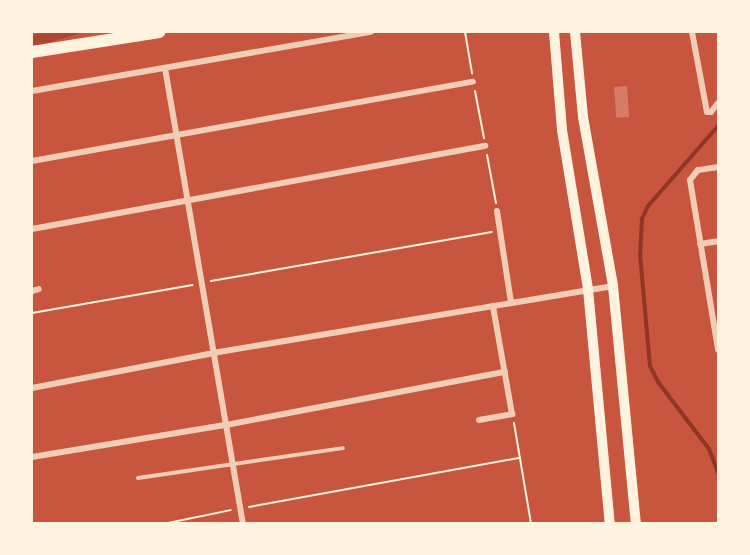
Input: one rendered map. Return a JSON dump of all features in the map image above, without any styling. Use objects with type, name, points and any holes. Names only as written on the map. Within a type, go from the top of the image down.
[{"type":"highway","points":[[32,52],[159,32]]},
{"type":"main road","points":[[554,32],[562,130],[588,290],[610,524]]},
{"type":"main road","points":[[575,32],[584,117],[613,286],[636,524]]},
{"type":"street","points":[[32,91],[371,32]]},
{"type":"street","points":[[692,32],[707,112],[711,112],[718,103]]},
{"type":"street","points":[[165,68],[186,202],[243,524]]},
{"type":"street","points":[[32,161],[473,82]]},
{"type":"street","points":[[32,229],[485,146]]},
{"type":"street","points":[[718,167],[698,170],[690,180],[700,244],[716,319],[718,350]]},
{"type":"street","points":[[497,211],[512,303]]},
{"type":"street","points":[[700,244],[718,241]]},
{"type":"street","points":[[32,388],[213,353],[613,286]]},
{"type":"street","points":[[479,420],[512,414],[493,306]]},
{"type":"street","points":[[32,457],[226,425],[505,372]]},
{"type":"lane","points":[[138,478],[343,448]]},
{"type":"path","points":[[485,146],[497,211]]},
{"type":"path","points":[[32,313],[500,231]]},
{"type":"path","points":[[512,414],[531,524]]},
{"type":"path","points":[[164,524],[240,508],[519,458]]},
{"type":"shaded area","points":[[50,32],[84,32],[32,48],[32,35]]},
{"type":"building","points":[[627,86],[629,117],[616,118],[614,87]]},
{"type":"waterway","points":[[718,126],[648,206],[642,219],[640,254],[650,366],[658,382],[709,449],[718,472]]}]
